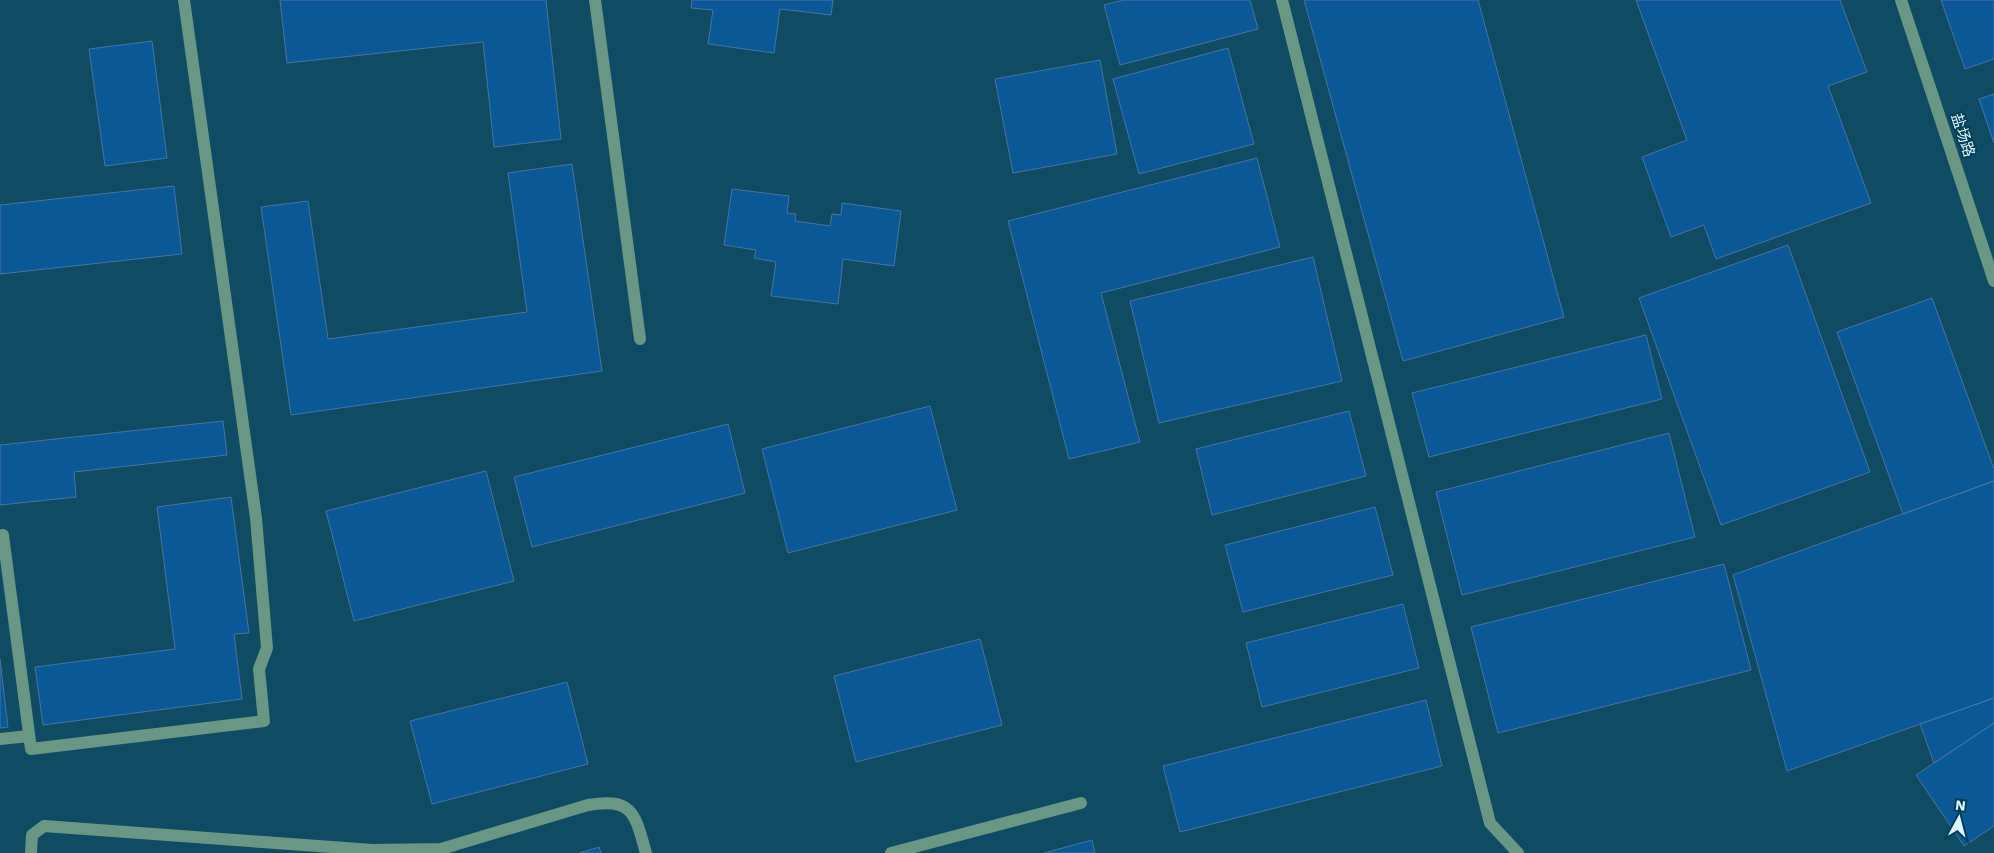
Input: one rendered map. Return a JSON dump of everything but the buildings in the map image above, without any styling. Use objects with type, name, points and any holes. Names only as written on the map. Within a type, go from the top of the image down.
[{"type":"street","points":[[3,535],[31,749],[264,721],[259,669],[267,648],[256,518],[184,0]]},
{"type":"street","points":[[595,0],[640,339]]},
{"type":"street","points":[[1282,0],[1490,823],[1518,853]]},
{"type":"street","name":"盐场路","points":[[1901,0],[1994,281]]},
{"type":"street","points":[[0,739],[29,736]]},
{"type":"street","points":[[31,853],[32,835],[44,826],[372,850],[441,849],[588,804],[607,801],[623,806],[636,818],[646,853]]},
{"type":"street","points":[[891,853],[1080,803]]}]
